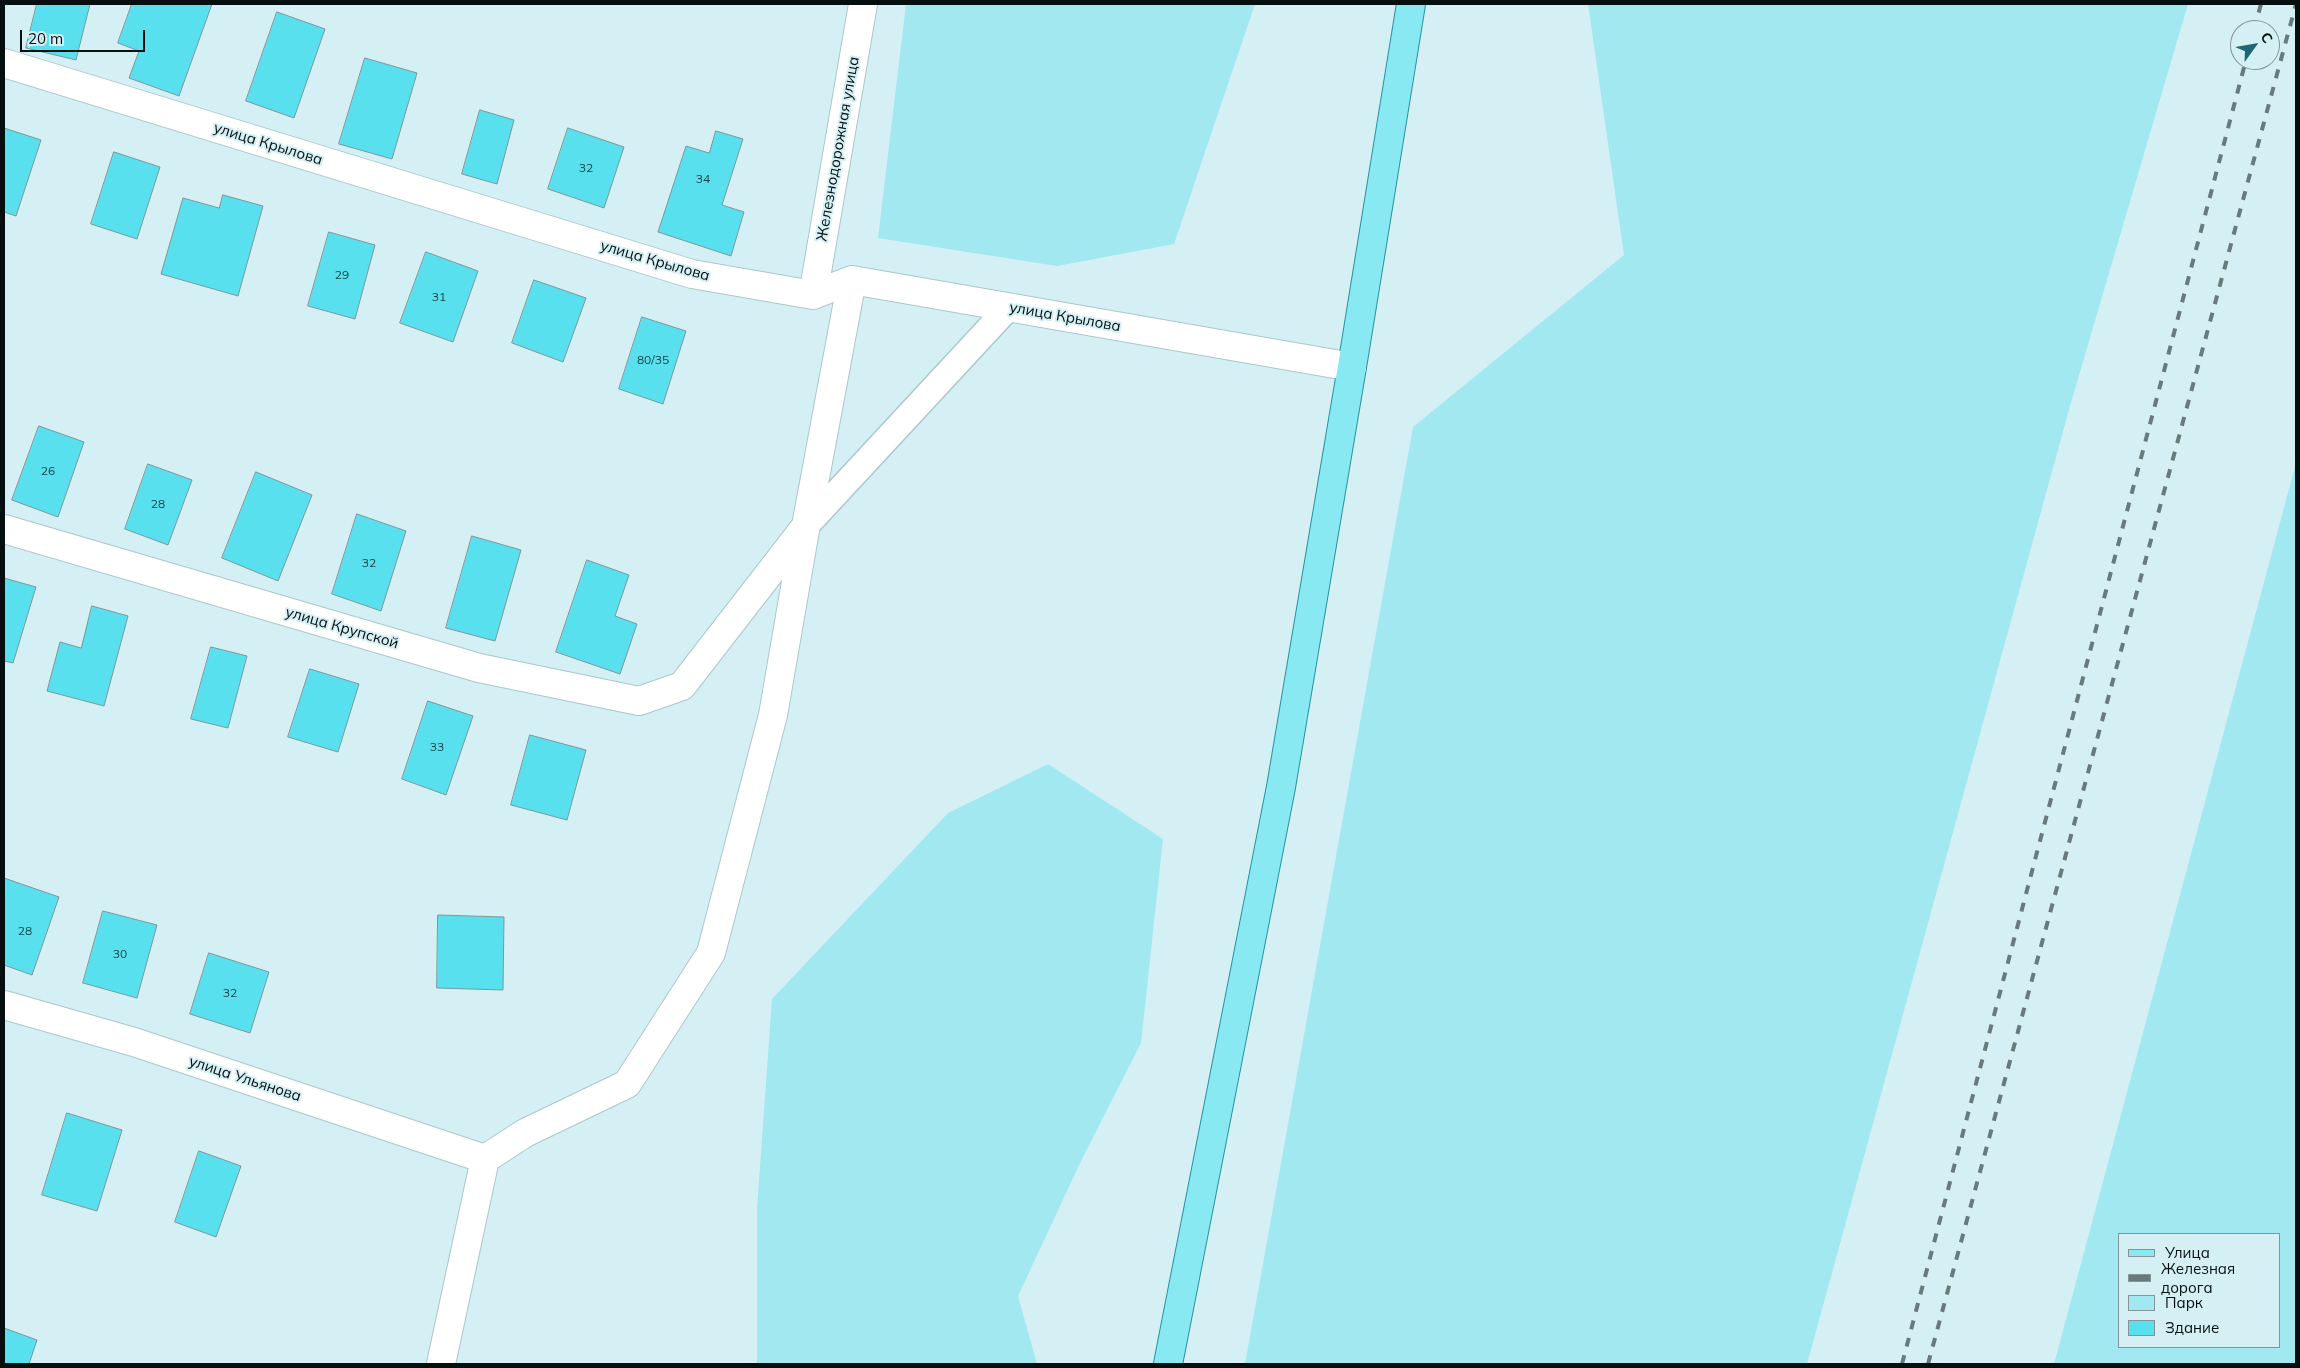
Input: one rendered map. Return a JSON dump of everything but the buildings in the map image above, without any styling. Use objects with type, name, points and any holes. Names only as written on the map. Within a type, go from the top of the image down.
[{"type":"main road","points":[[1168,1364],[1281,787],[1411,4]]},
{"type":"street","name":"Железнодорожная улица","points":[[813,295],[863,4]]},
{"type":"street","name":"улица Крылова","points":[[4,63],[692,274],[813,295]]},
{"type":"street","name":"улица Крылова","points":[[852,280],[1352,367]]},
{"type":"street","points":[[813,295],[852,280]]},
{"type":"street","points":[[441,1364],[484,1159],[525,1133],[627,1084],[711,953],[773,715],[852,280]]},
{"type":"street","name":"улица Крупской","points":[[4,529],[479,668],[639,701],[682,686],[806,526]]},
{"type":"street","name":"улица Ульянова","points":[[4,1005],[134,1042],[484,1159]]},
{"type":"lane","points":[[806,526],[1009,307]]},
{"type":"green space","points":[[906,4],[1255,4],[1174,244],[1057,266],[878,238]]},
{"type":"green space","points":[[1588,4],[2188,4],[2070,406],[1807,1364],[1245,1364],[1413,427],[1624,255]]},
{"type":"green space","points":[[2296,463],[2296,1364],[2054,1364]]},
{"type":"green space","points":[[1048,764],[1163,839],[1141,1043],[1081,1161],[1018,1296],[1037,1364],[757,1364],[757,1208],[772,999],[948,813]]},
{"type":"railway","points":[[2257,20],[2261,4]]},
{"type":"railway","points":[[1928,1364],[2296,4]]},
{"type":"railway","points":[[1902,1364],[2243,70]]}]
